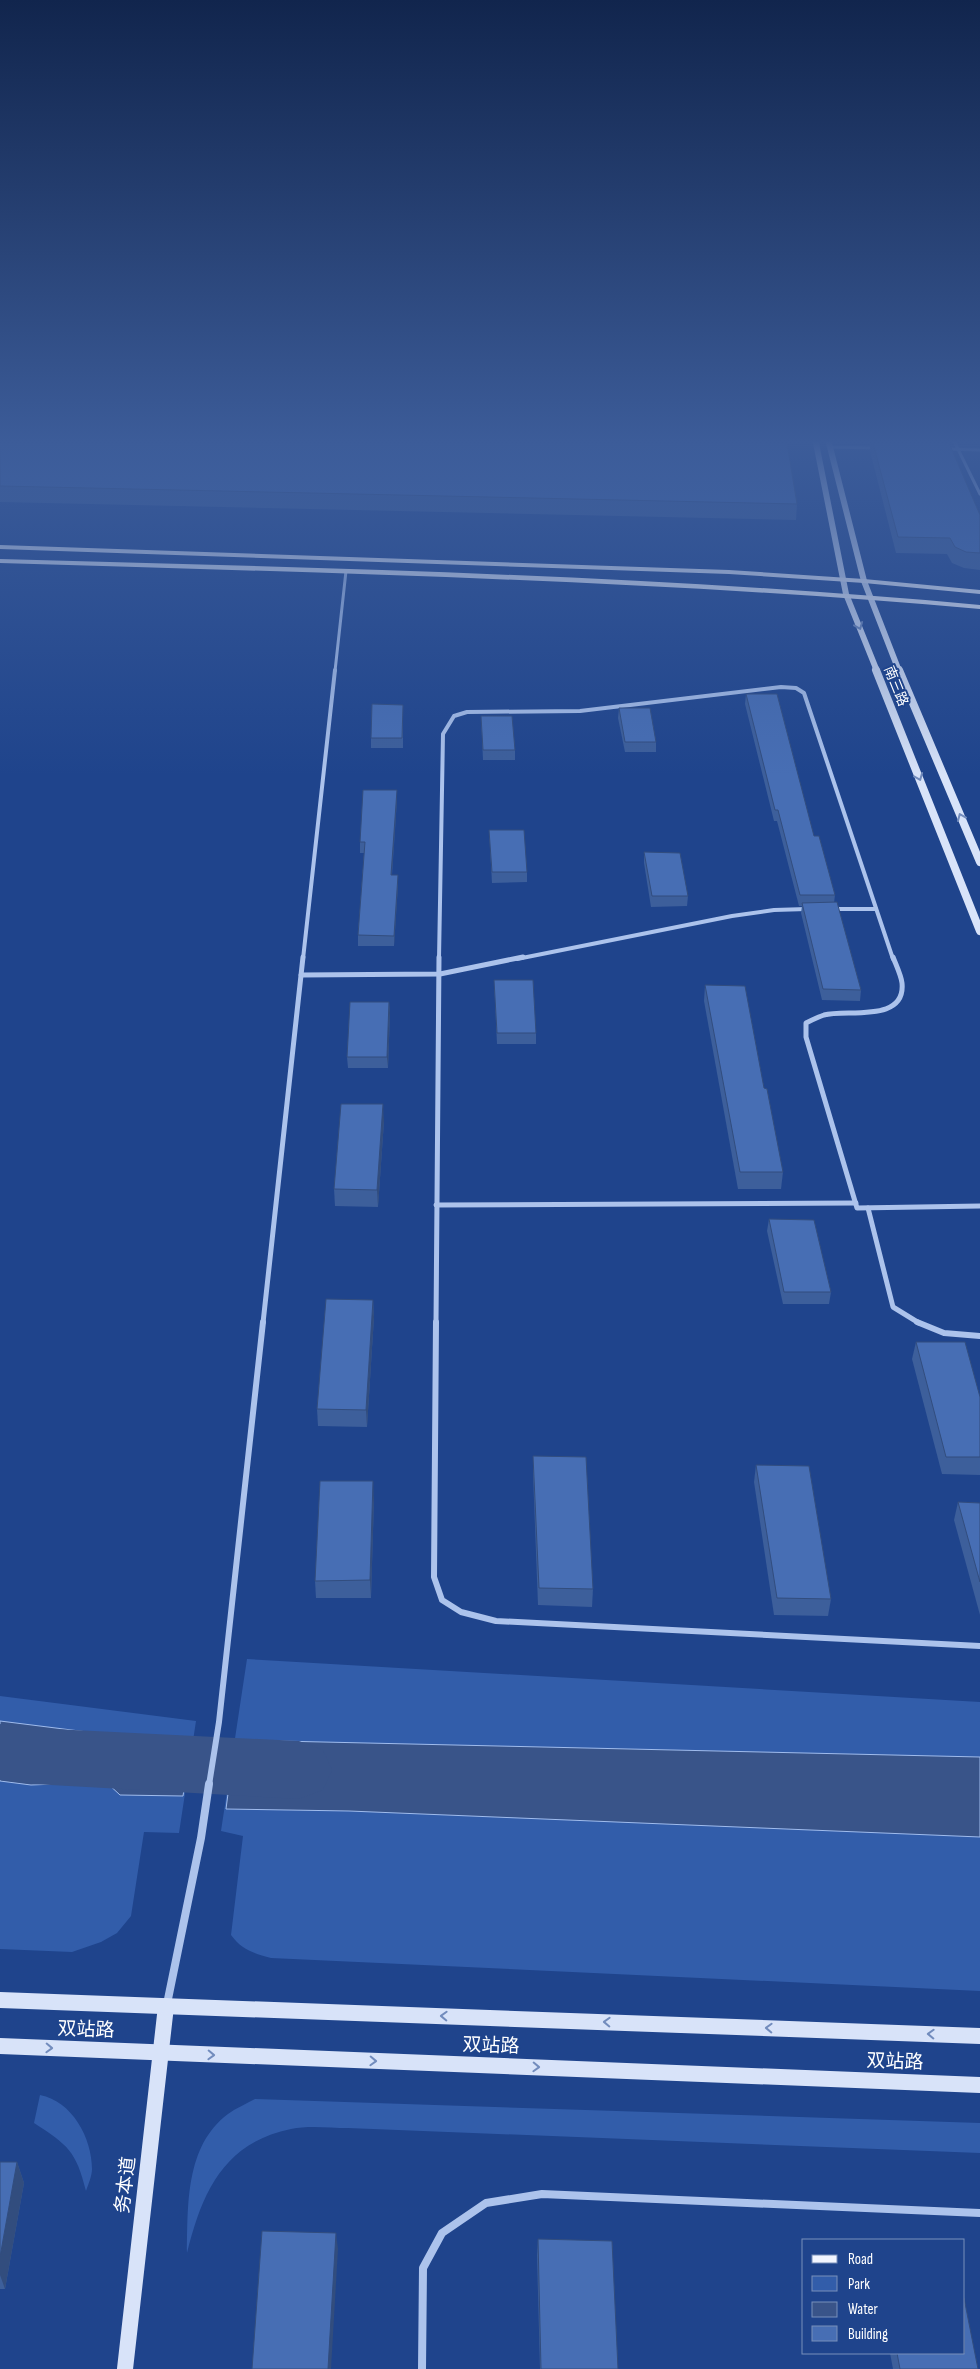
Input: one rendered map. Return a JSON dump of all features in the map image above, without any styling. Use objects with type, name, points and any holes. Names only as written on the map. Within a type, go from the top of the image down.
[{"type":"main road","points":[[201,554],[612,567],[864,581],[980,592]]},
{"type":"main road","points":[[0,561],[643,581],[869,595],[980,607]]},
{"type":"street","name":"南三路","points":[[837,554],[846,594],[980,931]]},
{"type":"street","name":"南三路","points":[[857,554],[869,595],[980,862]]},
{"type":"street","points":[[166,2006],[201,1838],[219,1722],[346,571]]},
{"type":"street","points":[[980,1206],[857,1208],[806,1037],[806,1022],[824,1015],[881,1011],[894,1005],[901,997],[902,982],[804,693],[796,688],[781,687],[580,711],[467,712],[454,715],[448,722],[443,734],[436,1205],[434,1577],[442,1600],[461,1612],[496,1621],[980,1646]]},
{"type":"street","points":[[830,909],[876,909]]},
{"type":"street","points":[[301,975],[440,974],[732,916],[774,910],[811,910]]},
{"type":"street","points":[[436,1205],[856,1203]]},
{"type":"street","points":[[868,1208],[894,1307],[924,1326],[945,1333],[970,1333],[980,1336]]},
{"type":"street","name":"双站路","points":[[0,2000],[980,2036]]},
{"type":"street","name":"务本道","points":[[125,2369],[166,2006]]},
{"type":"street","name":"双站路","points":[[0,2046],[980,2085]]},
{"type":"street","points":[[422,2369],[423,2268],[442,2233],[486,2203],[542,2194],[980,2213]]},
{"type":"green space","points":[[247,1659],[980,1702],[980,1991],[271,1958],[248,1950],[231,1935],[243,1836],[221,1831]]},
{"type":"green space","points":[[0,1696],[196,1721],[179,1833],[144,1832],[131,1916],[117,1933],[101,1942],[72,1952],[0,1949]]},
{"type":"green space","points":[[40,2095],[62,2105],[71,2113],[84,2134],[91,2157],[92,2169],[86,2191],[78,2167],[69,2150],[55,2137],[34,2123]]},
{"type":"green space","points":[[255,2099],[980,2123],[980,2153],[348,2128],[298,2128],[268,2136],[248,2146],[232,2159],[219,2174],[209,2191],[200,2210],[187,2253],[189,2197],[196,2160],[214,2127],[228,2114]]},
{"type":"water","points":[[0,1721],[191,1745],[183,1796],[120,1795],[106,1782],[31,1785],[0,1781]]},
{"type":"water","points":[[235,1740],[980,1757],[980,1837],[349,1811],[226,1809]]},
{"type":"building","points":[[746,694],[777,694],[814,836],[819,836],[835,895],[800,895],[778,810],[775,810]]},
{"type":"building","points":[[372,704],[403,705],[402,738],[371,738]]},
{"type":"building","points":[[619,708],[650,708],[656,742],[625,742]]},
{"type":"building","points":[[481,716],[512,716],[515,750],[483,750]]},
{"type":"building","points":[[363,790],[397,790],[391,875],[398,875],[394,936],[358,935],[365,842],[360,842]]},
{"type":"building","points":[[489,830],[524,830],[527,872],[492,872]]},
{"type":"building","points":[[644,852],[680,853],[688,896],[652,896]]},
{"type":"building","points":[[837,902],[861,990],[823,989],[802,903]]},
{"type":"building","points":[[494,980],[533,980],[536,1033],[497,1033]]},
{"type":"building","points":[[705,985],[745,986],[764,1088],[767,1089],[783,1172],[740,1172]]},
{"type":"building","points":[[350,1002],[389,1002],[387,1057],[347,1057]]},
{"type":"building","points":[[341,1104],[383,1104],[377,1190],[334,1189]]},
{"type":"building","points":[[769,1219],[814,1220],[831,1292],[784,1292]]},
{"type":"building","points":[[326,1299],[373,1300],[366,1410],[317,1409]]},
{"type":"building","points":[[916,1342],[965,1342],[980,1397],[980,1457],[946,1457]]},
{"type":"building","points":[[533,1456],[586,1457],[593,1589],[539,1588]]},
{"type":"building","points":[[756,1465],[809,1466],[831,1599],[777,1598]]},
{"type":"building","points":[[320,1481],[373,1481],[370,1580],[315,1581]]},
{"type":"building","points":[[958,1502],[980,1503],[980,1582]]},
{"type":"building","points":[[0,2162],[17,2162],[0,2257]]},
{"type":"building","points":[[262,2231],[336,2233],[328,2369],[252,2369]]},
{"type":"building","points":[[538,2239],[612,2241],[618,2369],[541,2369]]},
{"type":"building","points":[[965,2303],[978,2369],[900,2369],[897,2354],[965,2354]]},
{"type":"waterway","points":[[0,1752],[33,1756],[299,1770]]}]
